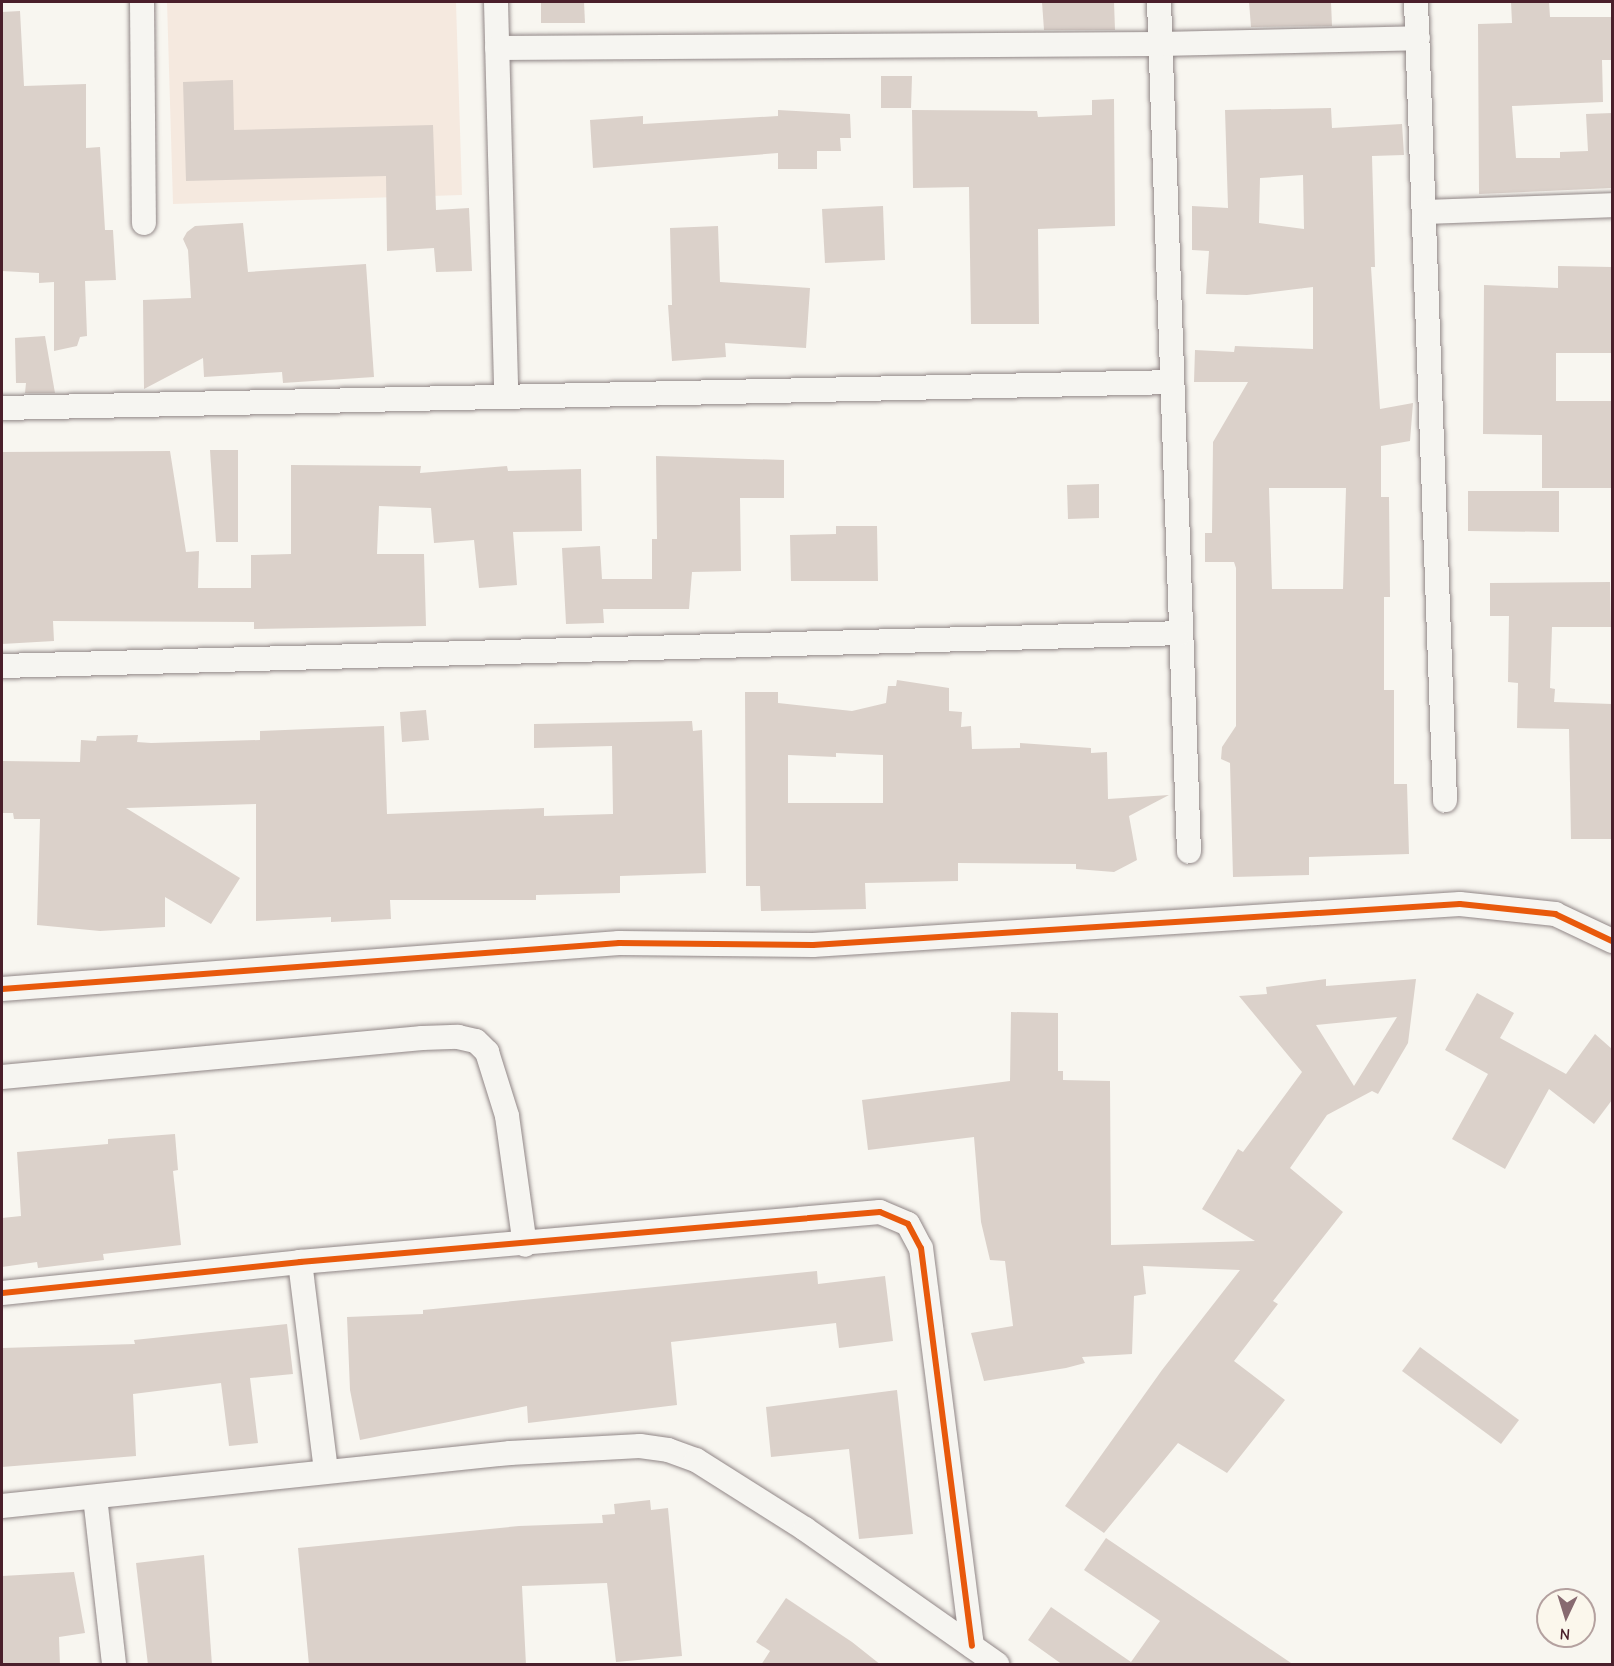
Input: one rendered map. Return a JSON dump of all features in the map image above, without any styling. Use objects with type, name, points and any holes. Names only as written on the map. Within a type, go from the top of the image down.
[{"type":"street","points":[[142,2],[144,223]]},
{"type":"street","points":[[496,2],[506,395]]},
{"type":"street","points":[[1159,2],[1189,851]]},
{"type":"street","points":[[1416,2],[1445,800]]},
{"type":"street","points":[[497,48],[1160,44],[1418,38]]},
{"type":"street","points":[[1424,212],[1612,205]]},
{"type":"street","points":[[2,408],[1173,381]]},
{"type":"street","points":[[2,666],[1181,633]]},
{"type":"street","points":[[2,989],[619,943],[813,945],[1460,904],[1555,914],[1612,940]]},
{"type":"street","points":[[2,1077],[422,1038],[458,1037],[476,1041],[487,1052],[507,1116],[525,1245]]},
{"type":"street","points":[[2,1293],[300,1262],[525,1245],[843,1213],[880,1212],[908,1224],[921,1248],[929,1290],[972,1646]]},
{"type":"street","points":[[300,1262],[326,1470]]},
{"type":"street","points":[[2,1506],[326,1470],[576,1449],[640,1446],[668,1450],[696,1460],[805,1528],[997,1665]]},
{"type":"street","points":[[95,1497],[114,1665]]},
{"type":"shaded area","points":[[167,2],[456,2],[462,195],[173,204]]},
{"type":"building","points":[[541,2],[584,2],[585,23],[541,23]]},
{"type":"building","points":[[1042,2],[1114,2],[1115,30],[1044,30]]},
{"type":"building","points":[[1249,2],[1331,2],[1332,26],[1251,27]]},
{"type":"building","points":[[1511,2],[1549,2],[1550,17],[1612,17],[1612,60],[1602,60],[1603,102],[1512,106],[1516,158],[1560,158],[1560,152],[1588,151],[1586,114],[1612,113],[1612,188],[1479,194],[1478,24],[1512,23]]},
{"type":"building","points":[[20,11],[24,86],[86,84],[86,148],[100,147],[105,230],[113,230],[116,280],[85,281],[87,336],[80,337],[77,346],[54,351],[54,282],[39,283],[39,273],[2,271],[2,12]]},
{"type":"building","points":[[881,76],[912,76],[911,108],[881,108]]},
{"type":"building","points":[[233,80],[234,130],[433,125],[436,210],[469,208],[472,271],[436,272],[434,248],[387,251],[386,176],[186,181],[183,82]]},
{"type":"building","points":[[1114,99],[1115,226],[1038,229],[1039,324],[971,324],[969,187],[913,188],[912,110],[1037,111],[1038,117],[1092,115],[1092,100]]},
{"type":"building","points":[[1331,108],[1332,128],[1402,124],[1404,155],[1372,156],[1375,267],[1371,267],[1380,409],[1413,403],[1410,441],[1381,446],[1381,497],[1389,497],[1390,597],[1384,597],[1384,690],[1394,690],[1394,784],[1407,784],[1409,854],[1309,857],[1309,875],[1233,877],[1230,763],[1221,759],[1222,747],[1236,726],[1236,568],[1234,562],[1205,562],[1205,533],[1212,533],[1213,442],[1248,382],[1194,382],[1195,350],[1234,352],[1235,346],[1313,349],[1313,287],[1247,295],[1206,294],[1209,251],[1192,250],[1192,206],[1228,208],[1225,110]],"holes":[[[1303,175],[1304,229],[1259,223],[1260,178]],[[1269,488],[1346,488],[1343,589],[1272,589]]]},
{"type":"building","points":[[778,110],[850,114],[851,138],[840,138],[841,151],[817,151],[817,169],[778,169],[778,153],[593,168],[590,120],[643,116],[643,124],[778,116]]},
{"type":"building","points":[[883,206],[885,260],[825,263],[822,209]]},
{"type":"building","points":[[243,223],[248,272],[366,264],[374,377],[283,383],[282,372],[204,377],[203,358],[144,389],[143,300],[191,298],[188,250],[183,239],[187,232],[195,226]]},
{"type":"building","points":[[718,226],[720,282],[810,288],[806,348],[725,343],[726,357],[672,361],[668,305],[672,305],[670,228]]},
{"type":"building","points":[[1558,266],[1612,267],[1612,353],[1556,353],[1556,401],[1612,401],[1612,488],[1542,488],[1542,435],[1483,434],[1484,285],[1558,288]]},
{"type":"building","points":[[45,336],[55,393],[25,393],[26,383],[16,383],[15,338]]},
{"type":"building","points":[[210,450],[238,450],[238,542],[216,542]]},
{"type":"building","points":[[170,451],[186,552],[199,551],[198,588],[251,588],[251,555],[291,554],[291,465],[421,466],[420,473],[507,466],[508,471],[581,469],[582,531],[513,532],[517,585],[479,588],[474,540],[434,543],[431,508],[379,506],[377,554],[424,554],[426,626],[254,629],[254,622],[53,621],[54,641],[2,644],[2,452]]},
{"type":"building","points":[[656,456],[784,460],[784,498],[740,498],[741,571],[692,572],[689,609],[603,609],[604,623],[566,624],[562,548],[600,546],[602,579],[652,579],[652,539],[657,539]]},
{"type":"building","points":[[1099,484],[1099,518],[1068,519],[1067,485]]},
{"type":"building","points":[[1468,491],[1559,491],[1559,532],[1468,531]]},
{"type":"building","points":[[836,526],[877,526],[878,581],[791,581],[790,535],[836,534]]},
{"type":"building","points":[[1610,582],[1611,627],[1552,627],[1550,688],[1555,689],[1554,702],[1612,704],[1612,839],[1571,839],[1569,729],[1517,728],[1518,683],[1508,682],[1509,616],[1490,616],[1490,583]]},
{"type":"building","points":[[897,680],[949,688],[949,711],[962,712],[961,727],[971,726],[972,749],[1020,748],[1020,743],[1091,748],[1091,753],[1107,752],[1108,799],[1169,795],[1129,816],[1137,860],[1114,872],[1076,869],[1076,864],[958,863],[958,881],[865,883],[866,909],[761,911],[760,886],[746,886],[745,692],[778,692],[778,703],[852,711],[886,703],[888,686],[896,686]],"holes":[[[836,753],[883,755],[883,803],[788,803],[788,755],[836,757]]]},
{"type":"building","points":[[426,710],[429,740],[402,742],[400,712]]},
{"type":"building","points":[[692,721],[693,731],[702,730],[706,873],[620,876],[620,893],[536,895],[536,900],[390,900],[391,919],[331,922],[331,917],[256,921],[256,804],[126,808],[240,878],[211,924],[165,897],[165,927],[100,931],[37,925],[40,819],[14,819],[13,813],[2,813],[2,761],[80,762],[81,740],[96,741],[97,736],[138,735],[137,742],[151,743],[260,740],[260,731],[384,726],[387,814],[544,808],[544,816],[613,814],[612,746],[534,748],[534,724]]},
{"type":"building","points":[[1326,979],[1326,986],[1416,979],[1408,1043],[1378,1094],[1372,1091],[1327,1115],[1290,1168],[1343,1212],[1273,1301],[1278,1304],[1234,1361],[1285,1400],[1227,1473],[1178,1443],[1104,1533],[1065,1506],[1162,1370],[1240,1270],[1143,1266],[1146,1294],[1134,1296],[1132,1354],[1082,1357],[1085,1363],[1066,1368],[984,1381],[971,1333],[1013,1326],[1005,1261],[990,1260],[981,1222],[974,1137],[868,1150],[862,1100],[1010,1081],[1011,1012],[1058,1013],[1058,1071],[1063,1071],[1063,1080],[1110,1081],[1111,1245],[1255,1241],[1202,1209],[1238,1149],[1243,1152],[1302,1072],[1239,996],[1267,994],[1266,987]],"holes":[[[1397,1017],[1354,1086],[1316,1025]]]},
{"type":"building","points":[[1477,993],[1514,1013],[1500,1038],[1566,1074],[1595,1034],[1612,1049],[1612,1100],[1594,1124],[1549,1089],[1505,1169],[1452,1139],[1488,1074],[1445,1050]]},
{"type":"building","points":[[175,1134],[178,1170],[173,1171],[181,1245],[103,1254],[104,1260],[38,1268],[37,1262],[2,1267],[2,1218],[21,1216],[17,1152],[108,1144],[108,1139]]},
{"type":"building","points":[[817,1271],[818,1284],[885,1276],[893,1341],[839,1348],[836,1323],[671,1342],[677,1405],[528,1423],[527,1406],[360,1440],[350,1390],[347,1317],[423,1314],[423,1310]]},
{"type":"building","points":[[287,1324],[293,1374],[250,1378],[258,1443],[229,1446],[221,1383],[133,1394],[136,1456],[2,1467],[2,1348],[135,1344],[134,1340]]},
{"type":"building","points":[[1420,1347],[1519,1420],[1501,1444],[1402,1371]]},
{"type":"building","points":[[897,1390],[913,1534],[859,1539],[849,1449],[771,1457],[766,1407]]},
{"type":"building","points":[[650,1500],[651,1510],[668,1508],[682,1656],[616,1662],[607,1583],[522,1586],[526,1665],[309,1665],[298,1548],[519,1526],[603,1523],[602,1515],[615,1514],[614,1504]]},
{"type":"building","points":[[1106,1538],[1294,1665],[1063,1665],[1028,1640],[1051,1607],[1131,1662],[1160,1621],[1084,1570]]},
{"type":"building","points":[[204,1555],[212,1665],[148,1665],[136,1563]]},
{"type":"building","points":[[74,1572],[85,1633],[59,1637],[60,1665],[2,1665],[2,1576]]},
{"type":"building","points":[[786,1598],[852,1642],[881,1665],[761,1665],[770,1651],[756,1642]]},
{"type":"cycle path","points":[[2,989],[619,943],[813,945],[1460,904],[1555,914],[1612,941]]},
{"type":"cycle path","points":[[2,1293],[300,1262],[880,1212],[908,1224],[921,1248],[972,1646]]}]
